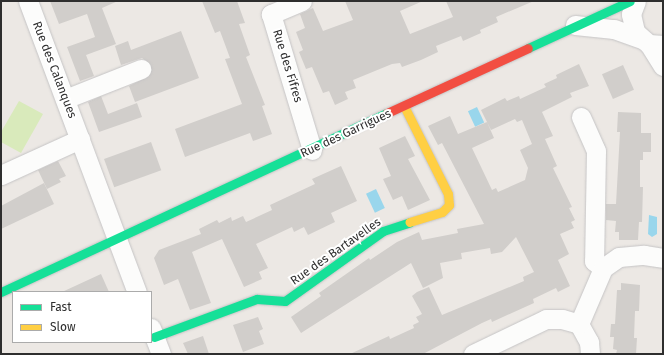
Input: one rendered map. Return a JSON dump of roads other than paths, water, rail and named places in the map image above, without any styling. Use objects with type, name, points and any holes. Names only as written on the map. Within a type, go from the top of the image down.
[{"type":"street","name":"Rue des Calanques","points":[[28,1],[116,240],[137,291]]},
{"type":"street","name":"Rue des Fifres","points":[[302,1],[271,14],[312,150]]},
{"type":"street","name":"Rue des Garrigues","points":[[1,292],[312,150],[574,25],[630,1]]},
{"type":"street","points":[[636,1],[631,14],[631,23],[651,43],[663,66]]},
{"type":"street","points":[[574,25],[614,29],[651,43]]},
{"type":"street","points":[[65,99],[141,69]]},
{"type":"street","name":"Rue des Bartavelles","points":[[155,340],[257,299],[285,301],[383,231],[442,212],[449,205],[448,194],[404,106]]},
{"type":"street","points":[[581,117],[596,151],[594,261],[603,268]]},
{"type":"street","points":[[1,175],[80,139]]},
{"type":"street","points":[[578,324],[603,268],[619,257],[644,255],[663,258]]},
{"type":"street","points":[[473,354],[546,319],[562,319],[578,324],[589,342],[590,354]]},
{"type":"water","points":[[477,107],[484,122],[475,127],[468,111]]},
{"type":"water","points":[[376,189],[385,208],[375,213],[366,194]]},
{"type":"water","points":[[649,215],[657,217],[657,234],[652,237],[648,234]]}]
